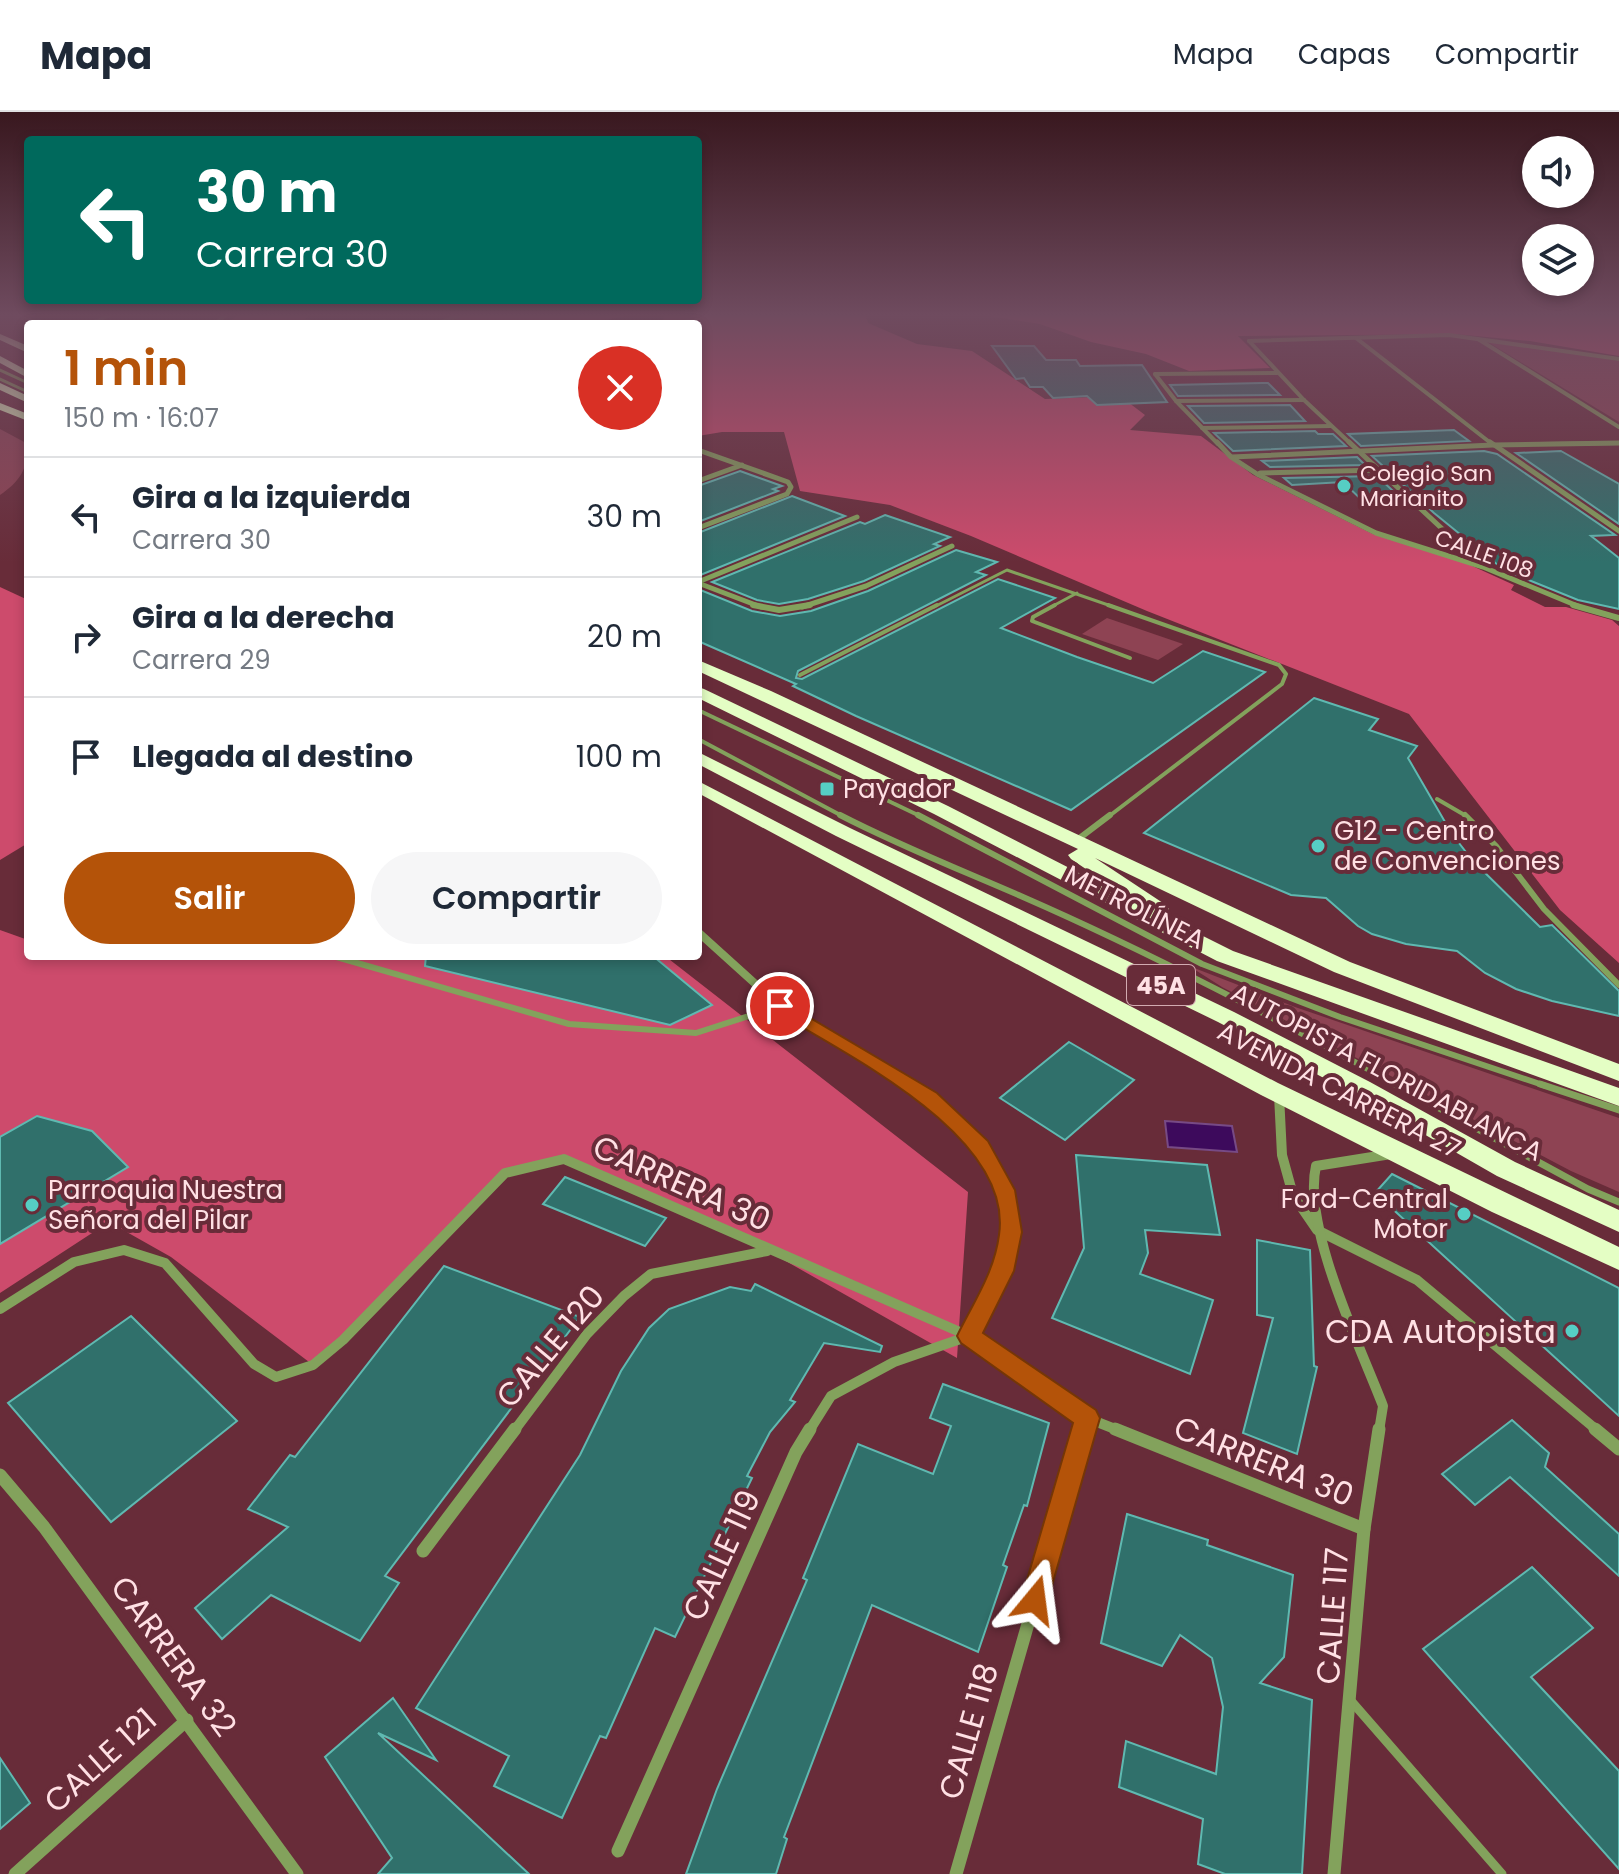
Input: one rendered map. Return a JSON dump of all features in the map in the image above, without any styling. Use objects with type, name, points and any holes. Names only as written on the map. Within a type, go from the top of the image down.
[{"type":"highway","points":[[0,406],[24,416]]},
{"type":"highway","points":[[702,667],[1342,967],[1619,1073]]},
{"type":"highway","name":"AUTOPISTA FLORIDABLANCA","points":[[702,694],[941,810],[1225,956],[1619,1097]]},
{"type":"highway","name":"AUTOPISTA FLORIDABLANCA","points":[[702,759],[1226,1017],[1362,1088],[1506,1169],[1619,1222]]},
{"type":"highway","name":"AVENIDA CARRERA 27","points":[[702,788],[1149,1028],[1619,1259]]},
{"type":"highway","points":[[998,806],[1107,873],[1225,956]]},
{"type":"highway","points":[[850,866],[886,870],[966,891]]},
{"type":"street","name":"CALLE 108","points":[[1174,398],[1231,457],[1257,474],[1376,533],[1483,567],[1568,604],[1618,619]]},
{"type":"street","points":[[1433,398],[1493,445],[1619,531]]},
{"type":"street","points":[[1573,398],[1619,427]]},
{"type":"street","points":[[1176,401],[1304,400],[1483,567]]},
{"type":"street","points":[[1202,428],[1332,426]]},
{"type":"street","points":[[1231,457],[1493,445],[1619,443]]},
{"type":"street","points":[[702,451],[788,482],[791,487],[787,494],[702,526]]},
{"type":"street","points":[[702,480],[742,465]]},
{"type":"street","points":[[1257,474],[1380,470]]},
{"type":"street","points":[[702,580],[857,517]]},
{"type":"street","points":[[702,584],[745,603],[782,611],[828,600],[952,546]]},
{"type":"street","points":[[702,934],[748,982],[780,1006],[930,1098],[981,1146],[1005,1190],[1011,1232],[1002,1271],[969,1336]]},
{"type":"street","points":[[1278,1092],[1282,1155],[1293,1195],[1317,1230],[1417,1280],[1619,1449]]},
{"type":"street","points":[[1317,1230],[1312,1183],[1316,1166],[1398,1153]]},
{"type":"street","name":"CARRERA 30","points":[[0,1309],[74,1262],[124,1250],[165,1263],[254,1364],[276,1377],[313,1365],[343,1340],[505,1173],[564,1159],[768,1251],[969,1336],[1087,1418],[1364,1529]]},
{"type":"street","name":"CALLE 117","points":[[1317,1230],[1383,1406],[1364,1529],[1334,1874]]},
{"type":"street","name":"CALLE 120","points":[[423,1551],[587,1334],[624,1296],[651,1274],[768,1251]]},
{"type":"street","name":"CALLE 119","points":[[618,1851],[796,1452],[831,1396],[894,1362],[940,1343],[969,1336]]},
{"type":"street","name":"CALLE 118","points":[[956,1874],[1087,1418]]},
{"type":"street","name":"CARRERA 32","points":[[0,1475],[44,1527],[297,1874]]},
{"type":"street","name":"CALLE 121","points":[[15,1874],[187,1720]]},
{"type":"lane","points":[[800,675],[1007,570],[1279,665],[1286,674],[1282,684],[1076,840]]},
{"type":"lane","points":[[1077,593],[1033,617],[1032,621],[1130,658]]},
{"type":"lane","name":"METROLÍNEA","points":[[702,712],[933,822],[1202,964],[1340,1017],[1619,1110]]},
{"type":"lane","name":"METROLÍNEA","points":[[702,741],[897,845],[1050,909],[1156,960],[1381,1076],[1588,1189],[1619,1202]]},
{"type":"lane","points":[[1437,799],[1452,804],[1470,817],[1546,911],[1619,985]]},
{"type":"lane","points":[[347,960],[569,1024],[696,1033],[780,1006]]},
{"type":"lane","points":[[1351,1701],[1502,1874]]},
{"type":"shaded area","points":[[702,398],[1123,398],[1145,415],[1130,430],[1201,436],[1253,475],[1373,534],[1468,564],[1514,585],[1511,590],[1545,607],[1566,607],[1612,620],[1619,626],[1619,963],[1560,910],[1409,714],[890,505],[800,491],[784,432],[722,432],[702,435]]},
{"type":"shaded area","points":[[1580,398],[1619,398],[1619,422]]},
{"type":"shaded area","points":[[0,429],[24,442],[24,468],[13,485],[0,495]]},
{"type":"shaded area","points":[[0,587],[24,598],[24,845],[0,860]]},
{"type":"shaded area","points":[[1107,618],[1183,644],[1158,660],[1082,634]]},
{"type":"shaded area","points":[[0,930],[24,939],[24,960],[670,960],[968,1192],[957,1358],[768,1251],[564,1159],[505,1173],[313,1365],[171,1257],[109,1222],[0,1293]]},
{"type":"shaded area","points":[[1189,966],[1295,1007],[1619,1118],[1619,1192],[1571,1171],[1222,987]]},
{"type":"shaded area","points":[[1165,1121],[1232,1126],[1237,1152],[1168,1147]]},
{"type":"building","points":[[1089,398],[1164,398],[1167,402],[1097,405]]},
{"type":"building","points":[[1290,405],[1305,421],[1204,423],[1188,406]]},
{"type":"building","points":[[1454,430],[1469,441],[1361,446],[1348,434]]},
{"type":"building","points":[[1315,431],[1318,434],[1333,434],[1346,446],[1233,451],[1214,433]]},
{"type":"building","points":[[1484,451],[1497,454],[1615,535],[1591,536],[1619,558],[1619,609],[1578,600],[1504,570],[1434,513],[1372,456]]},
{"type":"building","points":[[1561,451],[1619,484],[1619,524],[1516,453]]},
{"type":"building","points":[[1357,457],[1365,465],[1270,467],[1262,461]]},
{"type":"building","points":[[740,471],[782,486],[773,489],[778,491],[702,520],[702,485]]},
{"type":"building","points":[[1377,476],[1408,505],[1367,505],[1343,482],[1292,485],[1284,478]]},
{"type":"building","points":[[792,496],[845,516],[702,574],[702,531]]},
{"type":"building","points":[[885,515],[950,537],[934,544],[940,546],[864,581],[808,599],[779,604],[757,600],[712,582],[860,522],[865,524]]},
{"type":"building","points":[[956,550],[997,562],[976,572],[986,575],[798,671],[796,678],[802,679],[998,579],[1055,598],[1001,628],[1077,657],[1153,683],[1203,651],[1265,672],[1071,810],[856,716],[793,686],[796,684],[702,643],[702,591],[752,611],[780,616],[811,611],[868,591]]},
{"type":"building","name":"G12 - Centro de Convenciones","points":[[1314,698],[1378,719],[1369,730],[1417,746],[1408,758],[1452,834],[1473,861],[1540,927],[1552,925],[1619,991],[1619,1016],[1552,1001],[1516,989],[1485,973],[1457,951],[1406,944],[1372,934],[1326,898],[1291,895],[1144,833]]},
{"type":"building","points":[[426,960],[658,960],[712,1005],[670,1025],[425,966]]},
{"type":"building","points":[[1069,1042],[1134,1080],[1065,1140],[1000,1098]]},
{"type":"building","name":"Parroquia Nuestra Señora del Pilar","points":[[37,1116],[92,1131],[128,1167],[0,1244],[0,1137]]},
{"type":"building","points":[[1076,1155],[1207,1165],[1220,1235],[1145,1230],[1148,1253],[1140,1274],[1213,1300],[1190,1374],[1052,1318],[1084,1248]]},
{"type":"building","name":"CDA Autopista","points":[[1392,1174],[1619,1288],[1619,1416],[1375,1193]]},
{"type":"building","points":[[565,1177],[666,1218],[645,1246],[543,1204]]},
{"type":"building","points":[[1257,1240],[1310,1250],[1314,1366],[1317,1367],[1297,1454],[1243,1433],[1273,1318],[1257,1315]]},
{"type":"building","points":[[444,1266],[580,1317],[385,1576],[399,1583],[360,1641],[271,1595],[222,1639],[195,1608],[288,1527],[248,1509],[290,1455],[295,1457]]},
{"type":"building","points":[[755,1284],[882,1346],[880,1352],[824,1343],[790,1400],[795,1402],[770,1432],[747,1476],[752,1478],[675,1637],[655,1628],[606,1738],[600,1736],[562,1818],[494,1786],[509,1756],[416,1708],[580,1455],[621,1371],[649,1328],[669,1309],[730,1287],[751,1291]]},
{"type":"building","points":[[131,1316],[237,1421],[111,1522],[8,1403]]},
{"type":"building","points":[[943,1384],[1049,1423],[1027,1506],[1024,1505],[1003,1565],[1007,1567],[978,1652],[872,1605],[784,1837],[787,1839],[776,1874],[686,1874],[717,1789],[807,1580],[803,1578],[858,1444],[933,1474],[951,1426],[930,1418]]},
{"type":"building","points":[[1512,1420],[1549,1453],[1545,1467],[1619,1534],[1619,1576],[1510,1477],[1475,1505],[1442,1474]]},
{"type":"building","points":[[1127,1514],[1208,1540],[1207,1545],[1293,1575],[1284,1657],[1260,1683],[1312,1700],[1302,1874],[1225,1874],[1198,1864],[1203,1819],[1119,1787],[1126,1741],[1216,1774],[1223,1707],[1212,1658],[1180,1635],[1162,1666],[1101,1643]]},
{"type":"building","points":[[1532,1567],[1593,1628],[1531,1677],[1619,1771],[1619,1869],[1423,1649]]},
{"type":"building","points":[[393,1698],[436,1760],[378,1733],[529,1874],[378,1874],[392,1858],[325,1757]]},
{"type":"building","points":[[0,1758],[30,1803],[0,1829]]},
{"type":"place","name":"Colegio San Marianito","points":[[1344,486]]},
{"type":"place","name":"Payador","points":[[827,789]]},
{"type":"place","name":"G12 - Centro de Convenciones","points":[[1318,846]]},
{"type":"place","name":"Parroquia Nuestra Señora del Pilar","points":[[32,1205]]},
{"type":"place","name":"Ford-Central Motor","points":[[1464,1214]]},
{"type":"place","name":"CDA Autopista","points":[[1572,1331]]},
{"type":"route","points":[[780,1006],[930,1098],[981,1146],[1005,1190],[1011,1232],[1002,1271],[969,1336],[1087,1418],[1035,1600]]}]
